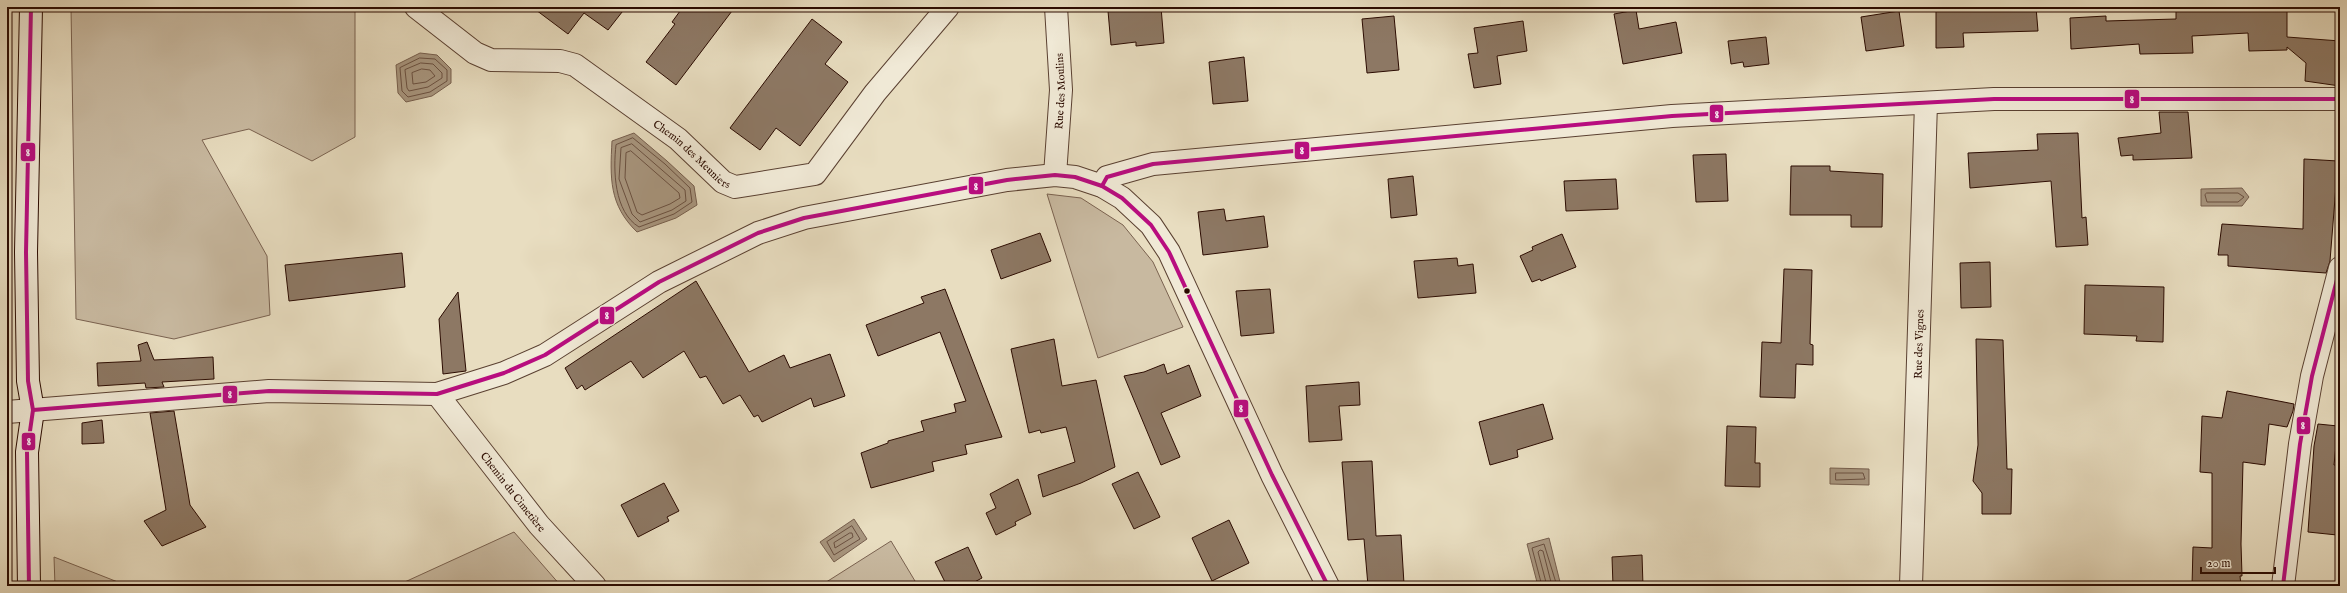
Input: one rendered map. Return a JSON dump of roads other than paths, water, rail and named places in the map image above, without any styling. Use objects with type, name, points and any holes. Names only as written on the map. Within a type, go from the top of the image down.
[{"type":"street","points":[[29,586],[27,452],[33,410],[28,381],[26,252],[31,7]]},
{"type":"street","name":"Chemin des Meuniers","points":[[416,7],[475,53],[491,60],[560,61],[575,65],[678,139],[723,182],[735,187],[815,174],[939,10]]},
{"type":"street","name":"Rue des Moulins","points":[[1055,175],[1061,90],[1056,7]]},
{"type":"street","points":[[1102,186],[1107,177],[1161,163],[1672,116],[1994,99],[2340,99]]},
{"type":"street","name":"Rue des Vignes","points":[[1911,586],[1926,103]]},
{"type":"street","points":[[7,412],[269,391],[437,394],[504,373],[545,355],[659,282],[758,233],[804,218],[1007,180],[1055,175],[1075,177],[1102,186],[1122,198],[1151,225],[1169,252],[1272,475],[1328,586]]},
{"type":"street","points":[[2283,586],[2300,444],[2312,382],[2340,268]]},
{"type":"street","name":"Chemin du Cimetière","points":[[437,394],[539,525],[595,586]]},
{"type":"water","points":[[420,53],[437,55],[451,69],[451,83],[432,96],[406,102],[398,93],[396,65]]},
{"type":"water","points":[[634,133],[694,186],[697,205],[676,218],[637,232],[621,212],[616,201],[613,190],[611,167],[612,141]]},
{"type":"water","points":[[2242,188],[2249,197],[2242,206],[2201,206],[2201,189]]},
{"type":"water","points":[[1830,468],[1869,469],[1869,485],[1830,484]]},
{"type":"water","points":[[854,519],[867,539],[834,562],[820,542]]},
{"type":"water","points":[[1549,538],[1561,586],[1538,586],[1527,544]]}]
